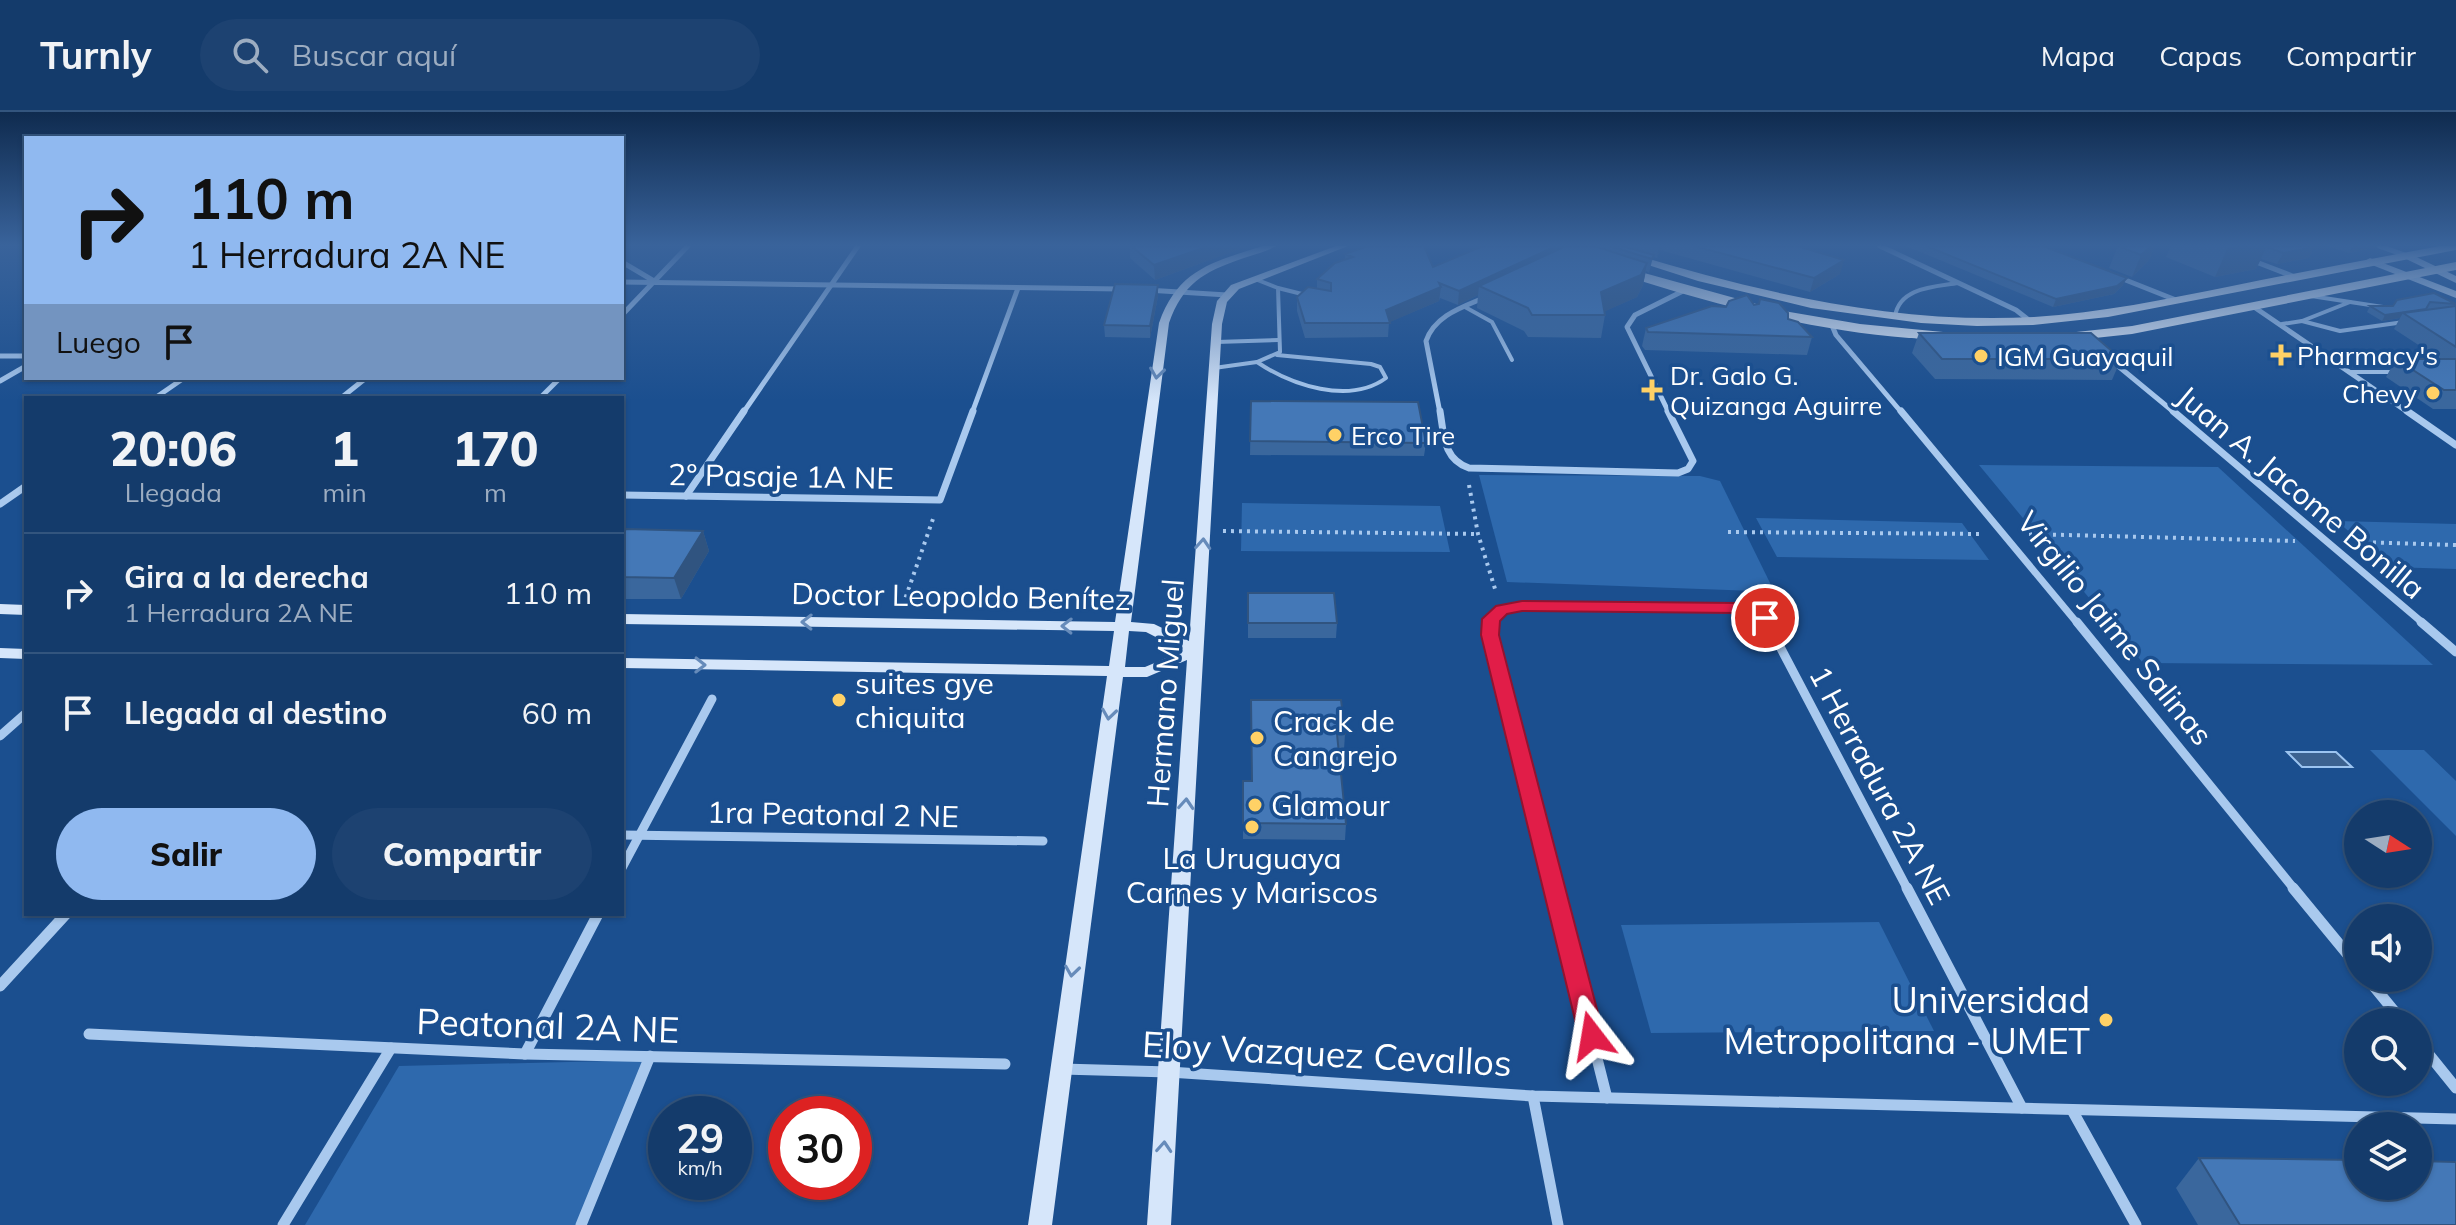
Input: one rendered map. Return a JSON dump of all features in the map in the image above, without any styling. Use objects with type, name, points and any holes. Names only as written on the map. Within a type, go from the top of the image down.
[{"type":"main road","points":[[1705,298],[1750,312],[1952,336]]},
{"type":"main road","points":[[1780,298],[1895,316],[2030,321],[2101,314],[2187,298]]},
{"type":"main road","points":[[2052,338],[2084,339],[2298,298]]},
{"type":"street","points":[[624,313],[639,298]]},
{"type":"street","points":[[686,496],[823,298]]},
{"type":"street","points":[[940,500],[1014,298]]},
{"type":"street","name":"Hermano Miguel","points":[[1040,1225],[1059,1069],[1164,323],[1173,298]]},
{"type":"street","name":"Hermano Miguel","points":[[1159,1225],[1214,368],[1220,310],[1226,298]]},
{"type":"street","points":[[1485,298],[1437,322],[1428,331],[1426,341],[1448,454],[1454,463],[1466,468],[1678,473],[1688,469],[1693,461],[1627,327],[1635,315],[1669,298]]},
{"type":"street","points":[[1991,298],[2016,310],[2030,321]]},
{"type":"street","points":[[2171,298],[2176,300]]},
{"type":"street","points":[[2254,307],[2456,445]]},
{"type":"street","name":"Virgilio Jaime Salinas","points":[[1831,323],[1836,335],[2005,534],[2344,950]]},
{"type":"street","points":[[0,356],[24,356]]},
{"type":"street","name":"Juan A. Jacome Bonilla","points":[[2109,359],[2329,541],[2456,652]]},
{"type":"street","points":[[0,381],[24,367]]},
{"type":"street","points":[[158,396],[181,380]]},
{"type":"street","points":[[344,396],[364,380]]},
{"type":"street","points":[[542,396],[558,380]]},
{"type":"street","points":[[0,504],[24,487]]},
{"type":"street","name":"2° Pasaje 1A NE","points":[[624,495],[940,500]]},
{"type":"street","name":"1 Herradura 2A NE","points":[[1502,610],[1522,606],[1740,608],[1765,618],[2022,1108]]},
{"type":"street","points":[[0,609],[24,610]]},
{"type":"street","points":[[1502,610],[1491,619],[1490,635],[1607,1098]]},
{"type":"street","name":"Doctor Leopoldo Benítez","points":[[624,619],[1149,627],[1196,651]]},
{"type":"street","points":[[624,663],[1147,672],[1196,651]]},
{"type":"street","points":[[0,653],[24,654]]},
{"type":"street","points":[[624,864],[712,699]]},
{"type":"street","points":[[0,736],[24,715]]},
{"type":"street","name":"1ra Peatonal 2 NE","points":[[624,835],[1043,841]]},
{"type":"street","points":[[0,986],[64,916]]},
{"type":"street","points":[[525,1054],[597,916]]},
{"type":"street","points":[[2378,992],[2392,1008]]},
{"type":"street","name":"Peatonal 2A NE","points":[[89,1034],[525,1054],[1005,1064]]},
{"type":"street","points":[[283,1225],[391,1048]]},
{"type":"street","points":[[581,1225],[650,1056]]},
{"type":"street","points":[[2432,1058],[2456,1088]]},
{"type":"street","name":"Eloy Vazquez Cevallos","points":[[1059,1069],[1169,1072],[1533,1096],[2456,1119]]},
{"type":"street","points":[[1533,1096],[1558,1225]]},
{"type":"street","points":[[2072,1110],[2136,1225]]},
{"type":"lane","points":[[1277,355],[1280,352],[1281,298]]},
{"type":"lane","points":[[1895,316],[1895,305],[1901,298]]},
{"type":"lane","points":[[2322,298],[2389,307]]},
{"type":"lane","points":[[2282,324],[2302,321],[2351,302]]},
{"type":"lane","points":[[1465,307],[1492,322],[1512,360]]},
{"type":"lane","points":[[2302,321],[2327,332],[2343,332],[2417,320]]},
{"type":"lane","points":[[1216,342],[1278,340]]},
{"type":"lane","points":[[1214,368],[1257,362],[1277,355],[1371,364],[1380,367],[1386,378],[1379,386],[1366,389],[1320,388],[1297,384],[1257,362]]},
{"type":"lane","points":[[2349,372],[2394,372]]},
{"type":"path","points":[[1466,468],[1478,534],[1502,610]]},
{"type":"path","points":[[897,623],[940,500]]},
{"type":"path","points":[[1204,531],[1478,534]]},
{"type":"path","points":[[1728,532],[2005,534],[2456,545]]},
{"type":"shaded area","points":[[1979,465],[2218,467],[2433,665],[2143,663]]},
{"type":"shaded area","points":[[1479,475],[1700,476],[1720,481],[1772,587],[1755,591],[1507,582]]},
{"type":"shaded area","points":[[1242,503],[1440,506],[1450,552],[1241,551]]},
{"type":"shaded area","points":[[1756,518],[1962,523],[1989,560],[1777,557]]},
{"type":"shaded area","points":[[2337,521],[2456,524],[2456,569],[2389,567]]},
{"type":"shaded area","points":[[2370,750],[2424,750],[2456,781],[2456,836],[2432,812],[2432,800],[2420,800]]},
{"type":"shaded area","points":[[2287,752],[2336,752],[2352,767],[2302,767]]},
{"type":"shaded area","points":[[1879,922],[1934,1031],[1651,1033],[1621,925]]},
{"type":"shaded area","points":[[652,1060],[584,1225],[305,1225],[399,1066]]},
{"type":"building","points":[[1111,298],[1155,298],[1150,326],[1104,325]]},
{"type":"building","points":[[1297,298],[1415,298],[1386,310],[1390,323],[1305,323]]},
{"type":"building","points":[[1506,298],[1602,298],[1605,315],[1532,315],[1528,308]]},
{"type":"building","points":[[1749,298],[1754,305],[1759,304],[1760,299],[1779,303],[1788,313],[1788,319],[1798,322],[1812,337],[1648,332],[1646,328],[1712,306],[1726,307],[1729,301]]},
{"type":"building","points":[[2444,298],[2456,304],[2430,302],[2426,309],[2385,315],[2370,306],[2393,306],[2397,300]]},
{"type":"building","points":[[2456,306],[2456,347],[2403,313]]},
{"type":"building","points":[[1919,333],[2091,333],[2121,359],[1942,359]]},
{"type":"building","points":[[2396,359],[2456,359],[2456,390],[2444,390]]},
{"type":"building","name":"Erco Tire","points":[[1251,401],[1418,402],[1426,443],[1250,441]]},
{"type":"building","points":[[626,529],[703,531],[674,578],[624,577]]},
{"type":"building","points":[[1248,593],[1334,593],[1337,623],[1248,623]]},
{"type":"building","points":[[1251,700],[1341,700],[1345,734],[1337,734],[1346,824],[1243,823],[1243,781],[1252,781]]},
{"type":"building","points":[[2199,1158],[2344,1160],[2344,1200],[2432,1200],[2432,1161],[2456,1162],[2456,1225],[2240,1225]]},
{"type":"place","name":"Pharmacy's","points":[[2281,355]]},
{"type":"place","name":"IGM Guayaquil","points":[[1981,356]]},
{"type":"place","name":"Dr. Galo G. Quizanga Aguirre","points":[[1652,390]]},
{"type":"place","name":"Chevy","points":[[2433,393]]},
{"type":"place","name":"Erco Tire","points":[[1335,435]]},
{"type":"place","name":"suites gye chiquita","points":[[839,700]]},
{"type":"place","name":"Crack de Cangrejo","points":[[1257,738]]},
{"type":"place","name":"Glamour","points":[[1255,805]]},
{"type":"place","name":"La Uruguaya Carnes y Mariscos","points":[[1252,827]]},
{"type":"place","name":"Universidad Metropolitana - UMET","points":[[2106,1020]]},
{"type":"route","points":[[1592,1036],[1490,635],[1491,619],[1502,610],[1522,606],[1740,608],[1765,618]]}]
